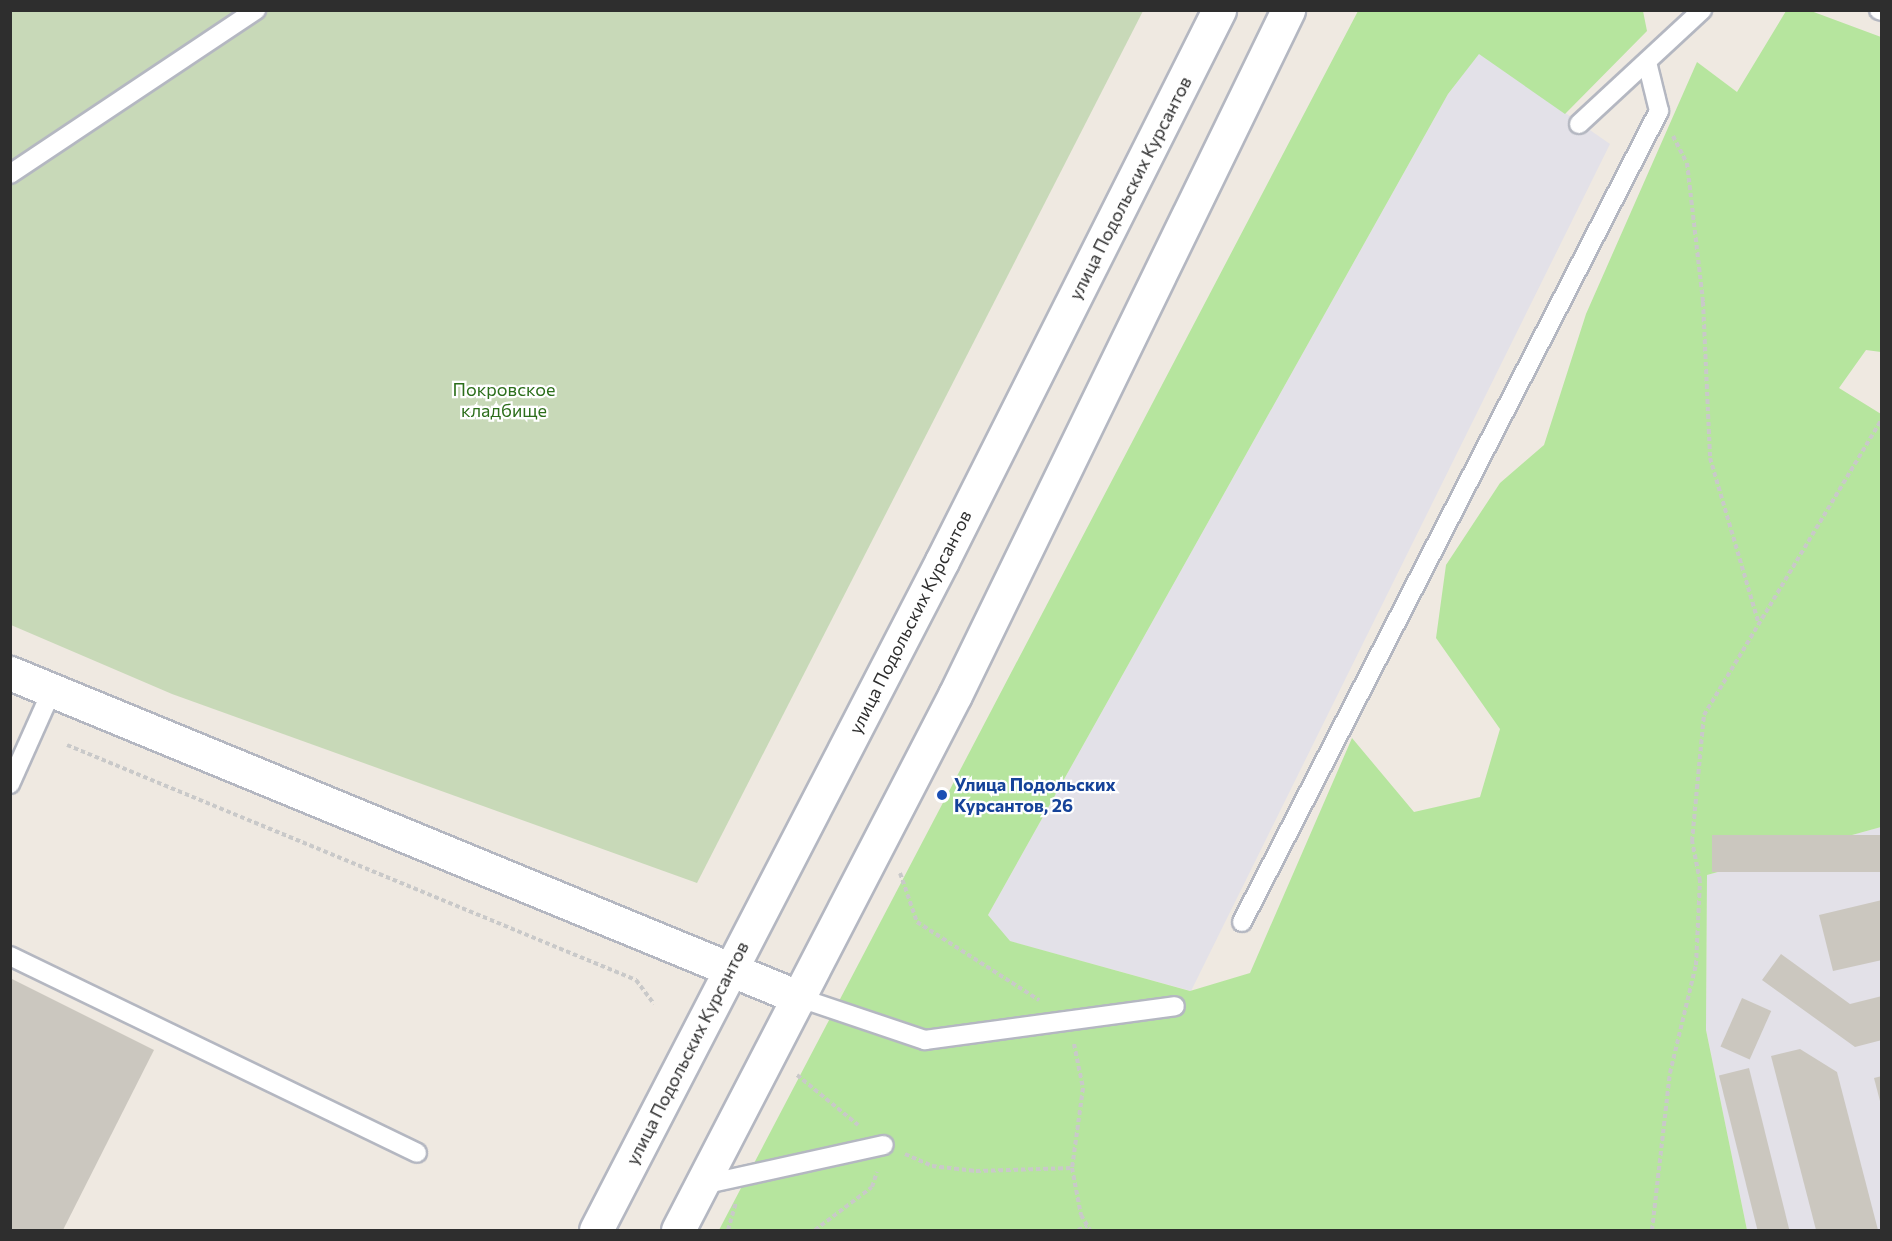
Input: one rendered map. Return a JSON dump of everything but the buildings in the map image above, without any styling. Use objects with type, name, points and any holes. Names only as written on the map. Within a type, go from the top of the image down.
[{"type":"main road","name":"улица Подольских Курсантов","points":[[596,1230],[942,561],[1220,10]]},
{"type":"main road","points":[[678,1230],[955,695],[1288,10]]},
{"type":"main road","points":[[10,673],[800,998]]},
{"type":"lane","points":[[10,174],[256,10]]},
{"type":"lane","points":[[1579,124],[1702,10]]},
{"type":"lane","points":[[1242,921],[1659,111],[1647,62]]},
{"type":"lane","points":[[10,784],[52,690]]},
{"type":"lane","points":[[10,956],[417,1154]]},
{"type":"lane","points":[[800,998],[925,1040],[1175,1006]]},
{"type":"lane","points":[[702,1185],[884,1145]]},
{"type":"path","points":[[1659,111],[1687,163],[1703,302],[1710,458],[1758,621]]},
{"type":"path","points":[[1652,1230],[1670,1073],[1696,965],[1700,881],[1692,841],[1704,716],[1758,621],[1881,419]]},
{"type":"path","points":[[67,746],[636,980],[654,1004]]},
{"type":"path","points":[[797,1075],[884,1145],[932,1166],[976,1171],[1072,1168]]},
{"type":"path","points":[[815,1230],[872,1187],[884,1145]]},
{"type":"path","points":[[1077,1230],[1087,1226]]},
{"type":"shaded area","points":[[1479,53],[1610,144],[1191,991],[1009,941],[988,915],[1448,94]]},
{"type":"shaded area","points":[[1881,827],[1881,1230],[1747,1230],[1706,1030],[1707,875]]},
{"type":"green space","name":"Покровское кладбище","points":[[11,11],[1143,11],[697,883],[172,694],[11,625]]},
{"type":"green space","points":[[1358,11],[1643,11],[1647,31],[1565,114],[1479,54],[1448,94],[988,915],[1010,941],[1190,991],[1250,973],[1352,738],[1414,812],[1480,797],[1500,729],[1436,638],[1446,565],[1500,483],[1544,445],[1586,314],[1697,62],[1737,92],[1786,11],[1811,11],[1881,37],[1881,352],[1866,350],[1839,388],[1881,414],[1881,827],[1707,875],[1706,1030],[1747,1230],[719,1230]]},
{"type":"place","name":"Улица Подольских Курсантов, 26","points":[[942,795]]}]
